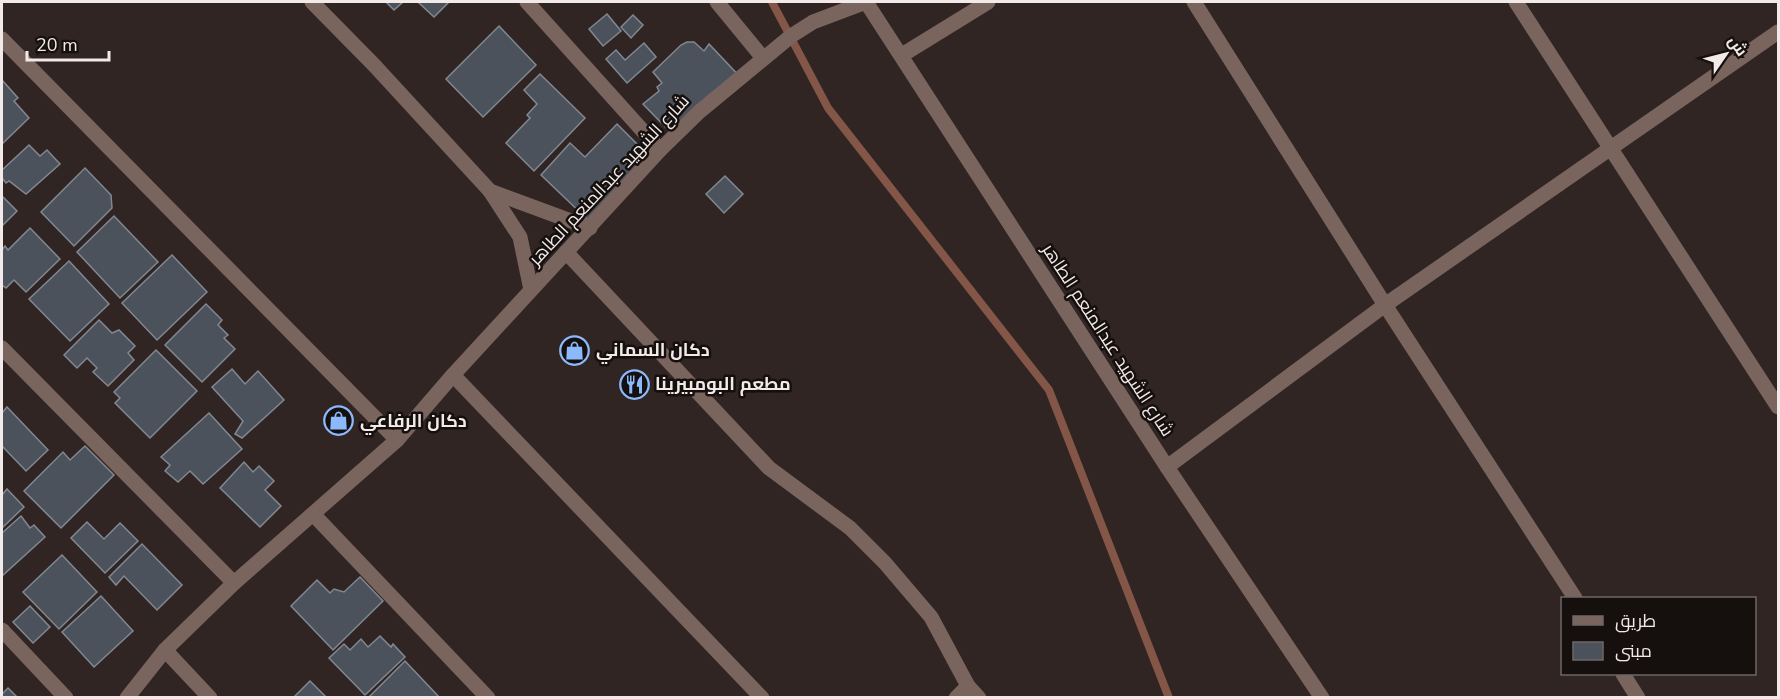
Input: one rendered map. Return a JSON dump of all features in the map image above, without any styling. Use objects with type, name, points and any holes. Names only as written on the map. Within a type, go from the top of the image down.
[{"type":"street","points":[[312,2],[374,65],[490,191],[520,237],[531,291]]},
{"type":"street","points":[[527,2],[660,150]]},
{"type":"street","points":[[717,2],[763,58]]},
{"type":"street","name":"شارع الشهيد عبدالمنعم الطاهر","points":[[127,698],[165,650],[234,583],[397,440],[453,375],[566,252],[660,150],[699,112],[763,58],[813,22],[866,2],[1167,467],[1322,698]]},
{"type":"street","points":[[902,55],[988,2]]},
{"type":"street","points":[[1194,2],[1385,305],[1574,597]]},
{"type":"street","points":[[1516,2],[1779,407]]},
{"type":"street","points":[[1167,467],[1385,305],[1779,32]]},
{"type":"street","points":[[2,39],[397,440]]},
{"type":"street","points":[[490,191],[590,228]]},
{"type":"street","points":[[566,252],[769,468],[850,528],[885,562],[931,617],[968,686],[979,698]]},
{"type":"street","points":[[2,348],[234,583]]},
{"type":"street","points":[[453,375],[762,698]]},
{"type":"street","points":[[313,514],[488,698]]},
{"type":"street","points":[[2,630],[66,698]]},
{"type":"street","points":[[165,650],[210,698]]},
{"type":"street","points":[[1624,675],[1638,698]]},
{"type":"street","points":[[956,698],[968,686]]},
{"type":"building","points":[[386,2],[403,2],[394,10]]},
{"type":"building","points":[[418,2],[449,2],[434,17]]},
{"type":"building","points":[[607,14],[621,31],[603,46],[589,29]]},
{"type":"building","points":[[633,15],[643,25],[631,38],[621,27]]},
{"type":"building","points":[[499,26],[536,65],[483,117],[446,79]]},
{"type":"building","points":[[687,42],[694,42],[704,51],[709,44],[743,80],[677,139],[643,104],[659,91],[657,87],[662,83],[653,72]]},
{"type":"building","points":[[644,43],[656,57],[627,83],[606,59],[616,50],[625,60]]},
{"type":"building","points":[[540,74],[585,118],[534,171],[506,143],[530,118],[527,115],[537,104],[524,90]]},
{"type":"building","points":[[2,80],[18,98],[14,101],[29,118],[2,144]]},
{"type":"building","points":[[617,124],[649,156],[588,220],[541,175],[570,143],[585,157]]},
{"type":"building","points":[[29,145],[40,156],[47,150],[60,164],[26,194],[9,181],[6,183],[2,178],[2,170]]},
{"type":"building","points":[[85,168],[111,195],[112,208],[74,246],[41,212]]},
{"type":"building","points":[[725,176],[743,194],[724,213],[706,194]]},
{"type":"building","points":[[2,196],[17,211],[2,226]]},
{"type":"building","points":[[114,216],[158,262],[120,298],[77,252]]},
{"type":"building","points":[[30,228],[60,259],[26,292],[14,280],[6,288],[2,285],[2,250],[5,246],[8,250]]},
{"type":"building","points":[[172,255],[207,292],[157,340],[122,303]]},
{"type":"building","points":[[69,261],[109,304],[70,341],[29,299]]},
{"type":"building","points":[[206,304],[222,320],[218,325],[228,335],[224,338],[235,349],[202,382],[165,345]]},
{"type":"building","points":[[99,320],[112,333],[119,330],[135,346],[128,353],[134,360],[108,386],[93,372],[97,368],[87,358],[77,368],[64,355]]},
{"type":"building","points":[[156,350],[197,391],[150,438],[115,403],[120,398],[114,392]]},
{"type":"building","points":[[232,369],[245,384],[258,371],[284,400],[242,438],[235,434],[243,421],[212,387]]},
{"type":"building","points":[[7,407],[48,450],[26,471],[2,446],[2,413]]},
{"type":"building","points":[[209,413],[242,449],[203,484],[190,471],[178,482],[165,471],[170,465],[161,457]]},
{"type":"building","points":[[85,446],[114,475],[61,528],[24,491],[63,452],[70,460]]},
{"type":"building","points":[[244,462],[253,472],[259,466],[274,481],[265,490],[281,506],[260,527],[220,488]]},
{"type":"building","points":[[7,489],[24,507],[2,528],[2,495]]},
{"type":"building","points":[[21,516],[30,528],[34,525],[45,537],[2,576],[2,533]]},
{"type":"building","points":[[87,522],[104,539],[120,523],[138,541],[105,573],[71,538]]},
{"type":"building","points":[[142,544],[182,585],[157,610],[124,576],[116,585],[109,577]]},
{"type":"building","points":[[62,555],[97,592],[59,629],[23,592]]},
{"type":"building","points":[[360,577],[383,601],[333,650],[291,606],[317,580],[330,593],[334,589],[344,592]]},
{"type":"building","points":[[101,596],[133,631],[94,667],[62,632]]},
{"type":"building","points":[[30,606],[50,627],[33,643],[13,622]]},
{"type":"building","points":[[380,636],[391,647],[393,644],[405,657],[365,695],[329,658],[344,644],[350,650],[361,639],[368,647]]},
{"type":"building","points":[[405,661],[440,698],[368,698]]},
{"type":"building","points":[[310,681],[327,698],[293,698]]},
{"type":"building","points":[[8,688],[18,698],[2,698],[2,694]]},
{"type":"waterway","points":[[772,2],[828,108],[1049,390],[1169,698]]},
{"type":"place","name":"دكان السماني","points":[[575,350]]},
{"type":"place","name":"مطعم البومبيرينا","points":[[634,384]]},
{"type":"place","name":"دكان الرفاعي","points":[[339,421]]}]
